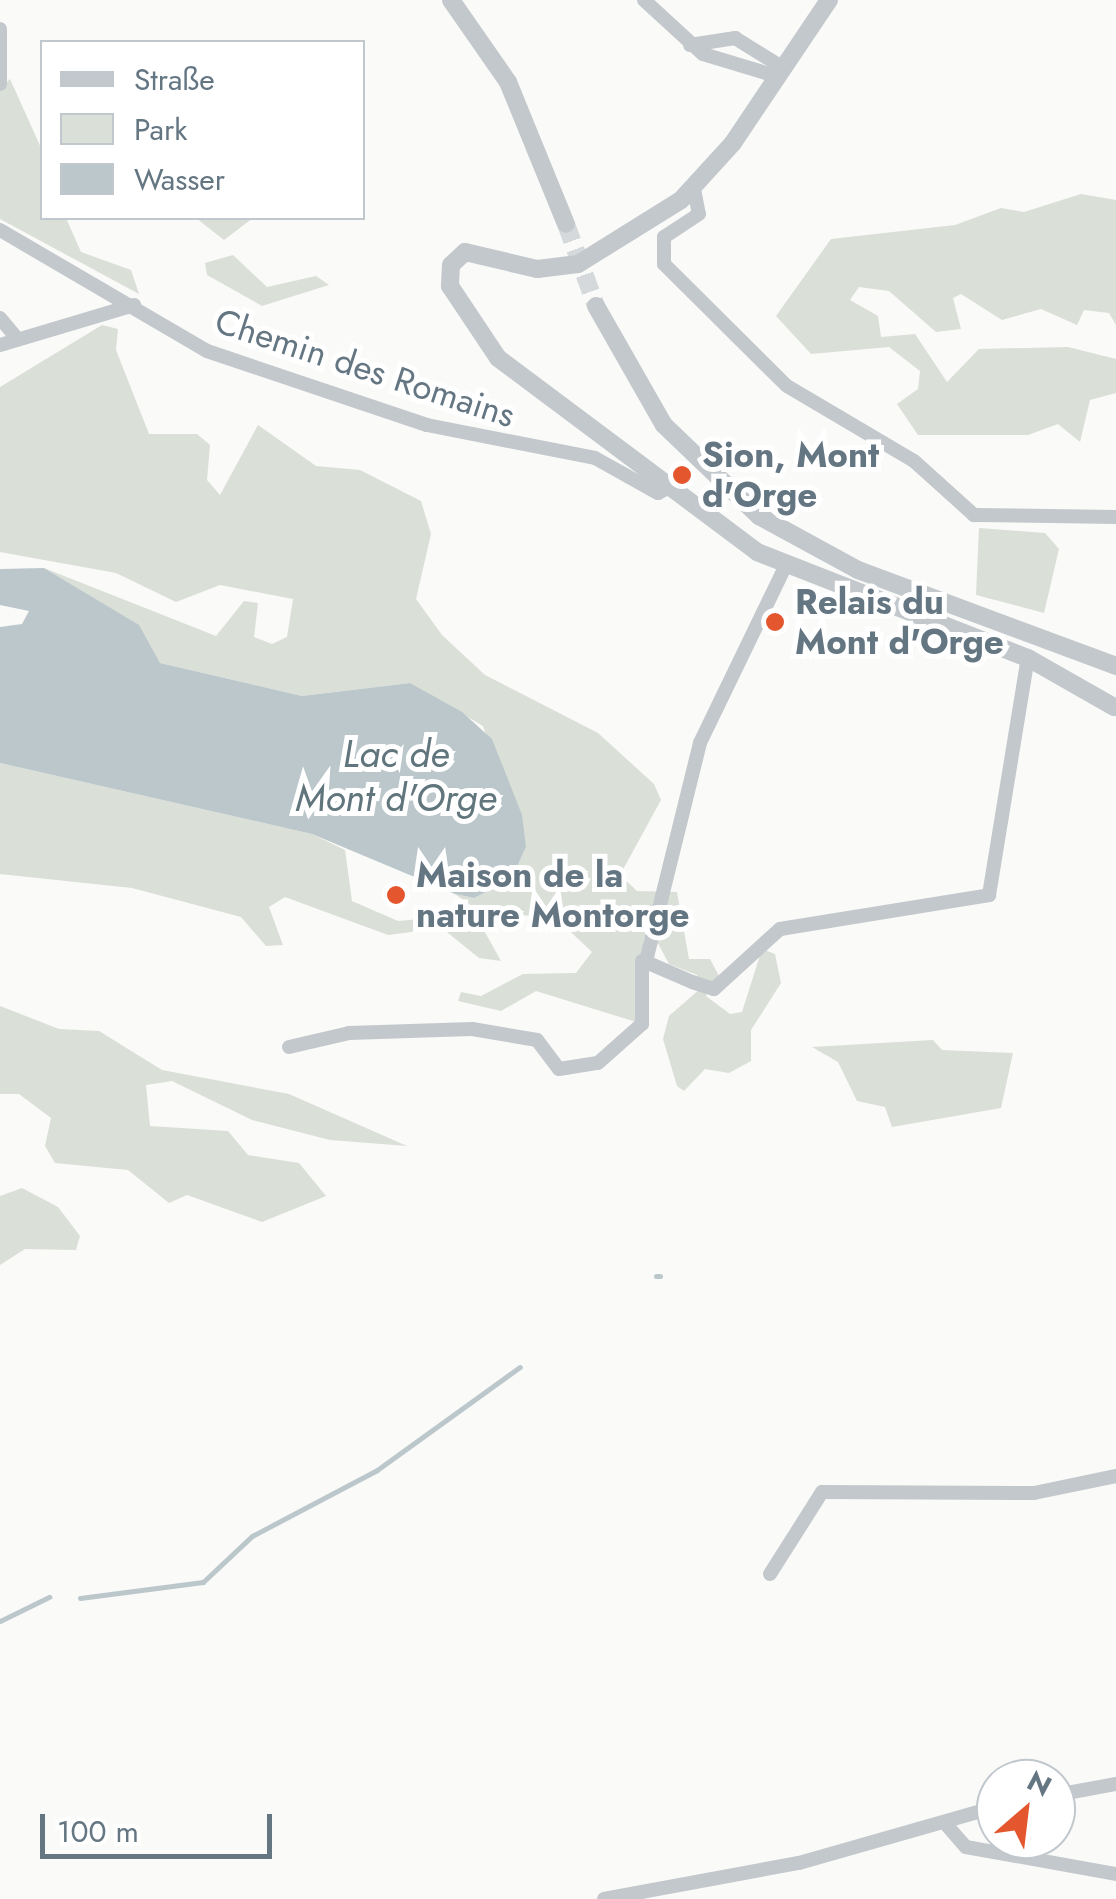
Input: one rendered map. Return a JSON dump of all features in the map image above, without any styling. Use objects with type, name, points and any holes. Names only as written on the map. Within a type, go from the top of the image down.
[{"type":"street","points":[[450,0],[508,82],[566,224]]},
{"type":"street","points":[[644,0],[690,45],[779,72]]},
{"type":"street","points":[[829,0],[694,189],[578,264],[537,269],[470,252],[448,274],[464,316],[498,358],[785,566],[1028,658],[1115,706]]},
{"type":"street","points":[[0,29],[0,84]]},
{"type":"street","points":[[690,45],[734,38],[779,72]]},
{"type":"street","points":[[694,189],[698,214],[664,237],[664,264],[787,386],[914,461],[974,515],[1116,517]]},
{"type":"street","name":"Chemin des Romains","points":[[0,230],[134,305],[184,341],[427,425],[595,458],[658,493],[671,486]]},
{"type":"street","points":[[0,345],[134,305]]},
{"type":"street","points":[[596,306],[664,425],[760,516],[858,570],[1116,666]]},
{"type":"street","points":[[0,318],[17,338]]},
{"type":"street","points":[[289,1046],[349,1033],[472,1029],[537,1040],[559,1069],[598,1064],[642,1024],[644,961],[700,744],[785,566]]},
{"type":"street","points":[[644,961],[714,988],[780,929],[983,899],[994,885],[1008,742],[1028,658]]},
{"type":"street","points":[[770,1574],[822,1492],[1034,1493],[1116,1476]]},
{"type":"street","points":[[1076,1791],[1116,1784]]},
{"type":"street","points":[[604,1899],[799,1863],[976,1813]]},
{"type":"street","points":[[944,1822],[966,1846],[1116,1874]]},
{"type":"green space","points":[[10,79],[40,146],[40,220],[67,220],[81,252],[131,270],[139,294],[0,219],[0,89]]},
{"type":"green space","points":[[1081,194],[1116,200],[1116,325],[1109,313],[1084,310],[1077,325],[1041,309],[1002,320],[961,294],[953,298],[961,329],[936,332],[889,291],[859,287],[850,300],[878,316],[881,337],[915,334],[947,382],[979,349],[1068,347],[1116,359],[1116,393],[1090,400],[1080,442],[1058,424],[1028,435],[918,435],[897,404],[918,389],[920,371],[889,347],[811,354],[776,316],[831,239],[955,225],[1001,208],[1024,212]]},
{"type":"green space","points":[[199,220],[250,220],[224,240]]},
{"type":"green space","points":[[233,255],[267,287],[316,276],[329,285],[262,306],[207,275],[205,263]]},
{"type":"green space","points":[[102,325],[118,329],[116,350],[149,434],[197,434],[210,445],[207,480],[220,495],[258,425],[316,466],[360,470],[421,501],[431,534],[416,599],[442,635],[485,675],[598,733],[654,784],[661,800],[620,875],[637,891],[677,892],[689,959],[710,959],[719,976],[706,996],[730,1014],[742,1012],[762,949],[775,954],[781,983],[751,1030],[751,1061],[729,1073],[705,1069],[684,1091],[677,1086],[663,1039],[669,1016],[701,988],[697,975],[669,964],[653,934],[644,938],[636,1022],[536,991],[501,1011],[458,1001],[461,992],[481,996],[523,974],[576,973],[592,952],[557,919],[477,910],[455,894],[474,898],[511,880],[526,847],[483,726],[410,683],[302,696],[160,663],[138,625],[44,568],[216,636],[244,601],[258,603],[254,637],[272,644],[287,637],[293,599],[220,585],[176,602],[116,573],[0,552],[0,387]]},
{"type":"green space","points":[[979,528],[1045,533],[1059,549],[1044,613],[976,595]]},
{"type":"green space","points":[[0,763],[312,834],[345,850],[352,901],[398,921],[464,915],[481,925],[501,961],[479,958],[442,928],[388,935],[285,897],[269,907],[283,945],[266,946],[241,917],[132,888],[0,874]]},
{"type":"green space","points":[[0,1006],[59,1029],[99,1031],[162,1070],[289,1094],[407,1146],[330,1140],[252,1120],[172,1081],[146,1085],[150,1126],[228,1131],[248,1155],[299,1163],[326,1196],[262,1222],[187,1195],[169,1203],[128,1170],[55,1163],[45,1146],[51,1118],[19,1094],[0,1094]]},
{"type":"green space","points":[[933,1040],[942,1050],[1013,1053],[1001,1108],[892,1127],[885,1107],[857,1101],[838,1062],[812,1047]]},
{"type":"green space","points":[[22,1188],[58,1207],[80,1236],[76,1250],[25,1249],[0,1265],[0,1196]]},
{"type":"water","name":"Lac de Mont d'Orge","points":[[44,568],[139,625],[160,663],[302,696],[410,683],[462,712],[492,739],[522,815],[526,847],[511,880],[474,898],[455,894],[312,834],[0,763],[0,627],[22,624],[29,611],[0,605],[0,569]]},
{"type":"waterway","points":[[80,1598],[203,1582],[252,1536],[377,1470],[520,1367]]},
{"type":"waterway","points":[[0,1621],[49,1597]]},
{"type":"tunnel","points":[[566,224],[596,306]]},
{"type":"place","name":"Sion, Mont d'Orge","points":[[682,475]]},
{"type":"place","name":"Relais du Mont d'Orge","points":[[775,622]]},
{"type":"place","name":"Maison de la nature Montorge","points":[[396,895]]}]
